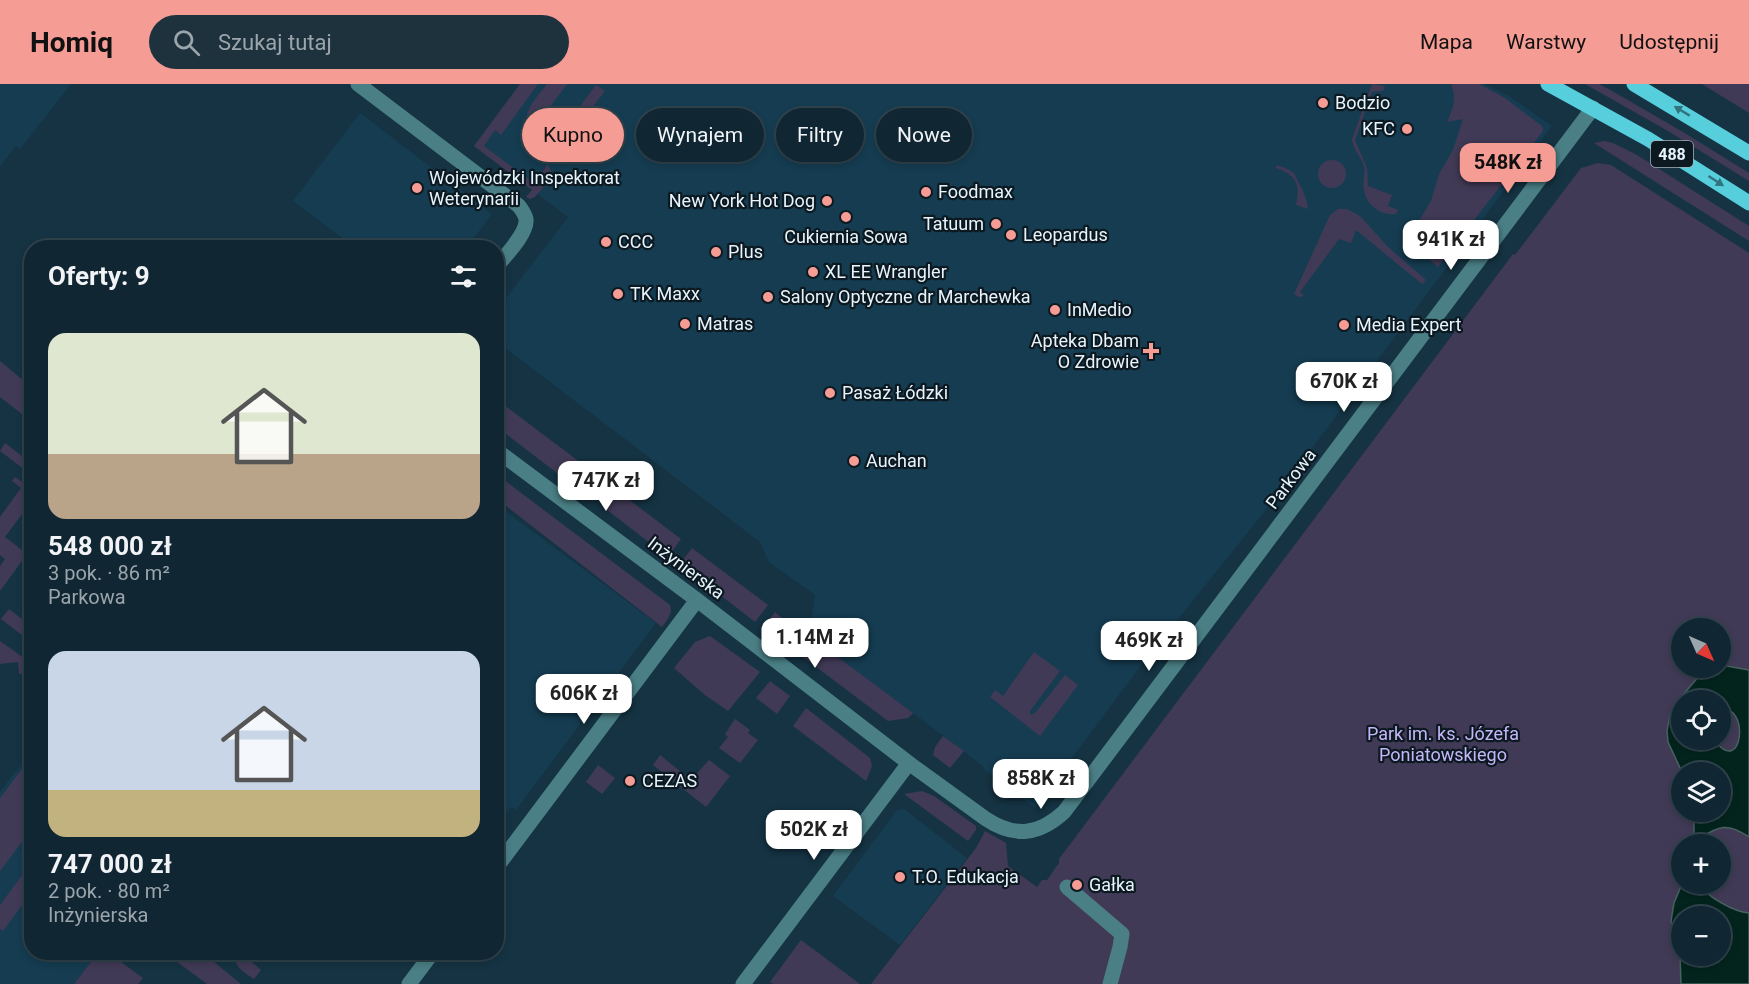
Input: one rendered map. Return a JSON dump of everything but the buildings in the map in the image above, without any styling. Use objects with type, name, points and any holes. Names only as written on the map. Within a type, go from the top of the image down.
[{"type":"main road","name":"488","points":[[1548,84],[1648,139],[1749,203]]},
{"type":"main road","name":"488","points":[[1634,84],[1749,153]]},
{"type":"street","points":[[358,84],[514,202],[526,216],[523,233],[504,257]]},
{"type":"street","name":"Parkowa","points":[[1030,831],[1046,826],[1064,812],[1593,108]]},
{"type":"street","name":"Inżynierska","points":[[504,456],[697,600],[910,764],[996,826],[1014,831],[1030,831]]},
{"type":"street","points":[[504,857],[697,600]]},
{"type":"street","points":[[743,984],[910,764]]},
{"type":"street","points":[[1067,887],[1122,934],[1110,984]]},
{"type":"street","points":[[409,984],[427,960]]},
{"type":"shaded area","points":[[0,84],[71,84],[20,149],[16,146],[0,166]]},
{"type":"shaded area","points":[[520,84],[1484,84],[1509,96],[1552,126],[1269,506],[1142,664],[1035,808],[953,743],[809,636],[815,595],[769,562],[760,542],[504,347],[504,301],[568,217],[474,146]]},
{"type":"shaded area","points":[[360,113],[492,214],[472,240],[345,240],[293,201]]},
{"type":"shaded area","points":[[504,510],[656,623],[516,810],[511,807],[504,816]]},
{"type":"shaded area","points":[[1731,667],[1749,670],[1749,837],[1729,828],[1718,829],[1707,834],[1694,834],[1694,822],[1731,822],[1731,762],[1677,762],[1672,750],[1732,751],[1737,745],[1739,726],[1736,717],[1731,712],[1731,690],[1687,690],[1697,678],[1731,678]]},
{"type":"shaded area","points":[[1671,712],[1671,748],[1667,731]]},
{"type":"shaded area","points":[[24,760],[24,960],[93,960],[74,984],[0,984],[0,792]]},
{"type":"shaded area","name":"T.O. Edukacja","points":[[904,809],[967,858],[900,945],[833,896],[897,810]]},
{"type":"shaded area","points":[[1678,894],[1709,894],[1727,906],[1674,906]]},
{"type":"shaded area","points":[[1731,908],[1749,913],[1749,984],[1681,984],[1680,966],[1731,966]]},
{"type":"green space","points":[[520,84],[538,84],[501,135],[495,130],[484,146],[534,183],[548,164],[553,176],[535,197],[530,199],[526,197],[532,190],[474,146]]},
{"type":"green space","points":[[547,84],[567,84],[549,108],[530,108]]},
{"type":"green space","points":[[1372,84],[1385,86],[1383,91],[1372,92],[1355,140],[1367,168],[1368,186],[1392,195],[1388,206],[1398,210],[1396,214],[1385,213],[1375,208],[1365,195],[1364,166],[1352,139]]},
{"type":"green space","points":[[1451,84],[1479,84],[1505,98],[1542,126],[1543,131],[1438,267],[1412,245],[1411,234],[1431,201],[1439,174],[1453,150],[1463,119],[1447,122],[1454,94]]},
{"type":"green space","points":[[1585,84],[1599,84],[1683,132],[1749,173],[1749,181],[1668,131]]},
{"type":"green space","points":[[1702,84],[1749,84],[1749,113]]},
{"type":"green space","points":[[596,85],[605,91],[592,108],[579,108]]},
{"type":"green space","points":[[1604,141],[1637,155],[1749,226],[1749,241],[1594,143]]},
{"type":"green space","points":[[1332,160],[1342,164],[1346,174],[1342,184],[1332,188],[1322,184],[1318,174],[1322,164]]},
{"type":"green space","name":"Park im. ks. Józefa Poniatowskiego","points":[[1598,163],[1611,165],[1749,253],[1749,984],[871,984],[976,848],[985,831],[1006,843],[1008,866],[1037,887],[1042,880],[1047,880],[1059,863],[1059,859],[1513,254],[1515,255],[1581,168]]},
{"type":"green space","points":[[1277,165],[1294,173],[1308,209],[1296,205],[1298,191],[1295,181],[1288,174],[1276,168]]},
{"type":"green space","points":[[1338,209],[1347,209],[1360,216],[1388,247],[1426,280],[1422,284],[1356,230],[1351,243],[1339,239],[1300,292],[1304,296],[1299,297],[1294,294],[1330,215]]},
{"type":"green space","points":[[0,361],[24,381],[24,416],[0,397]]},
{"type":"green space","points":[[504,405],[605,481],[591,499],[504,432]]},
{"type":"green space","points":[[5,443],[24,458],[24,469],[0,451]]},
{"type":"green space","points":[[15,477],[24,483],[24,511],[5,537],[24,552],[24,558],[0,591],[0,566],[5,559],[0,555],[0,517],[21,488],[12,481]]},
{"type":"green space","points":[[504,480],[670,605],[670,614],[662,627],[504,504]]},
{"type":"green space","points":[[615,489],[681,539],[668,557],[602,506]]},
{"type":"green space","points":[[692,548],[768,605],[755,622],[680,564]]},
{"type":"green space","points":[[9,609],[24,621],[24,637],[1,619]]},
{"type":"green space","points":[[775,612],[786,621],[774,636],[763,628]]},
{"type":"green space","points":[[792,623],[913,713],[908,718],[888,721],[779,639]]},
{"type":"green space","points":[[710,636],[760,672],[728,711],[705,695],[674,668],[695,642]]},
{"type":"green space","points":[[0,641],[24,658],[24,672],[19,674],[18,662],[0,664]]},
{"type":"green space","points":[[1034,652],[1060,671],[1030,711],[1031,715],[1065,675],[1078,685],[1040,736],[990,697],[995,690],[1003,696]]},
{"type":"green space","points":[[770,681],[790,696],[777,714],[756,698]]},
{"type":"green space","points":[[806,708],[870,758],[872,766],[866,781],[793,726]]},
{"type":"green space","points":[[735,719],[750,730],[748,733],[758,740],[740,763],[719,748],[728,737],[725,734]]},
{"type":"green space","points":[[943,736],[964,751],[950,768],[933,755],[935,747]]},
{"type":"green space","points":[[660,755],[691,780],[709,760],[730,776],[706,807],[653,765]]},
{"type":"green space","points":[[598,765],[615,778],[602,794],[586,782]]},
{"type":"green space","points":[[24,766],[24,839],[0,871],[0,798]]},
{"type":"green space","points":[[922,791],[934,796],[976,826],[976,830],[968,841],[904,794]]},
{"type":"green space","points":[[24,872],[24,902],[3,931],[0,929],[0,905]]},
{"type":"green space","points":[[801,940],[860,984],[773,984],[770,982]]},
{"type":"green space","points":[[93,960],[122,960],[121,962],[143,978],[138,984],[74,984]]},
{"type":"green space","points":[[174,960],[212,960],[241,984],[207,984]]},
{"type":"green space","points":[[249,960],[261,970],[254,979],[237,965],[236,961]]},
{"type":"place","name":"Bodzio","points":[[1323,103]]},
{"type":"place","name":"KFC","points":[[1407,129]]},
{"type":"place","name":"Wojewódzki Inspektorat Weterynarii","points":[[417,188]]},
{"type":"place","name":"Foodmax","points":[[926,192]]},
{"type":"place","name":"New York Hot Dog","points":[[827,201]]},
{"type":"place","name":"Cukiernia Sowa","points":[[846,217]]},
{"type":"place","name":"Tatuum","points":[[996,224]]},
{"type":"place","name":"Leopardus","points":[[1011,235]]},
{"type":"place","name":"CCC","points":[[606,242]]},
{"type":"place","name":"Plus","points":[[716,252]]},
{"type":"place","name":"XL EE Wrangler","points":[[813,272]]},
{"type":"place","name":"TK Maxx","points":[[618,294]]},
{"type":"place","name":"Salony Optyczne dr Marchewka","points":[[768,297]]},
{"type":"place","name":"InMedio","points":[[1055,310]]},
{"type":"place","name":"Matras","points":[[685,324]]},
{"type":"place","name":"Media Expert","points":[[1344,325]]},
{"type":"place","name":"Apteka Dbam O Zdrowie","points":[[1151,351]]},
{"type":"place","name":"Pasaż Łódzki","points":[[830,393]]},
{"type":"place","name":"Auchan","points":[[854,461]]},
{"type":"place","name":"CEZAS","points":[[630,781]]},
{"type":"place","name":"T.O. Edukacja","points":[[900,877]]},
{"type":"place","name":"Gałka","points":[[1077,885]]}]
